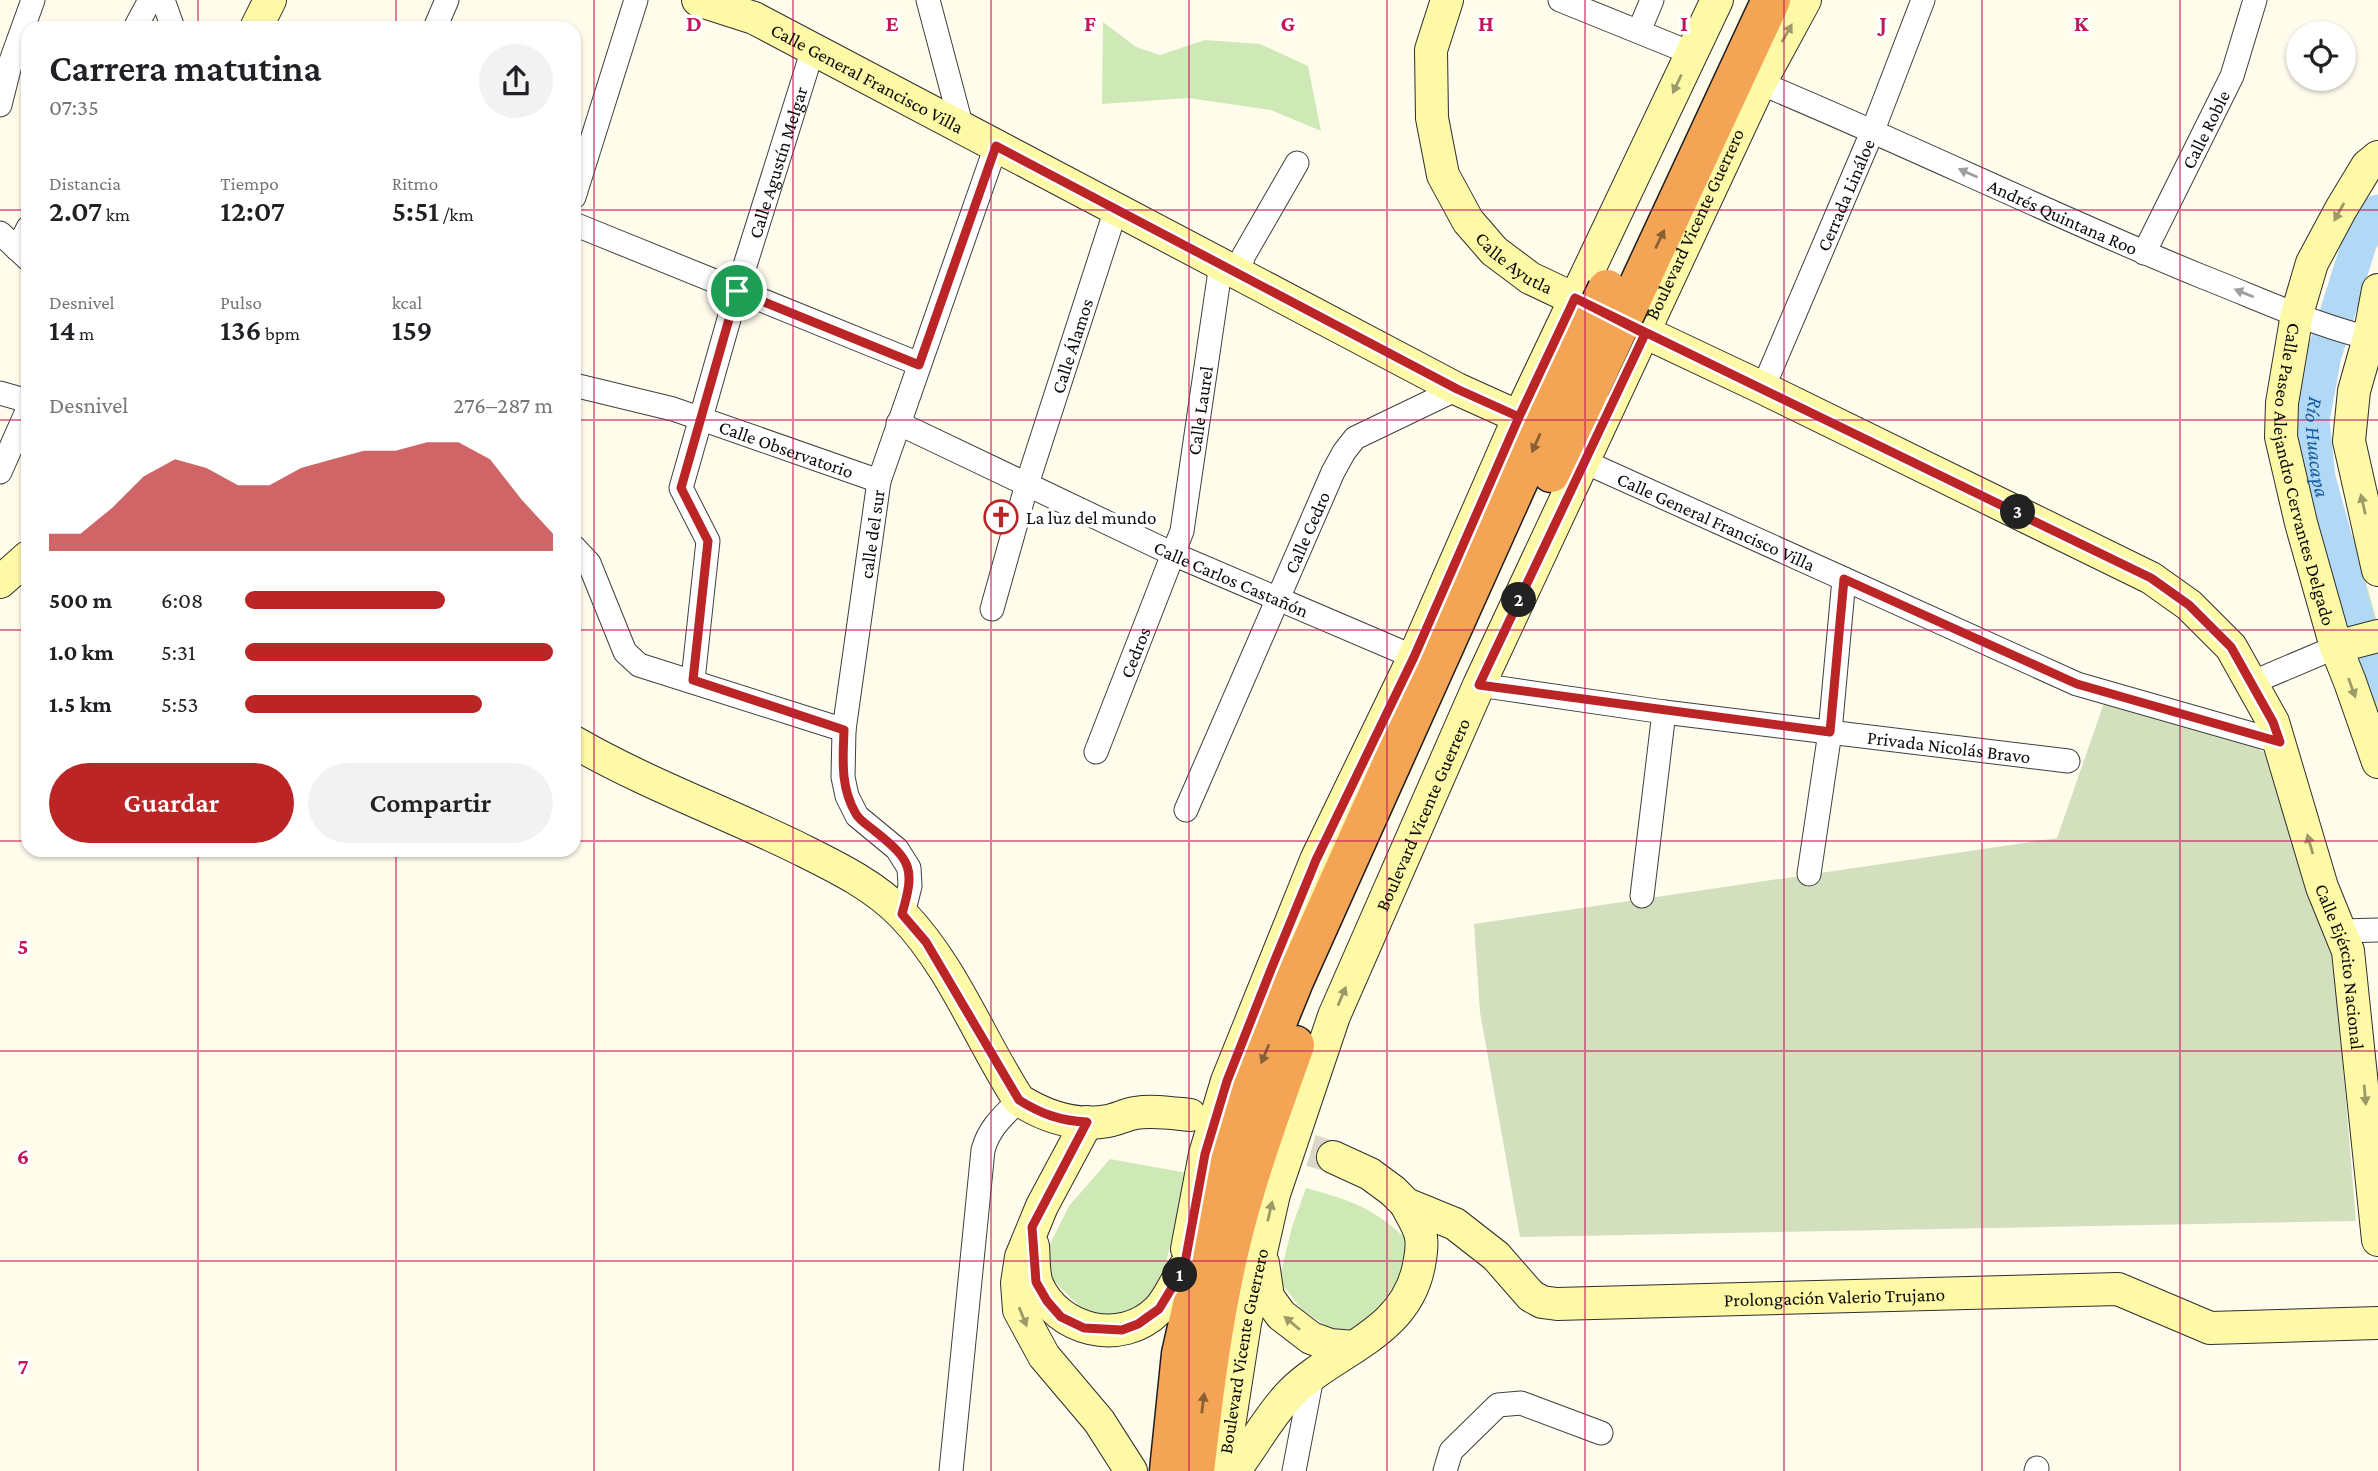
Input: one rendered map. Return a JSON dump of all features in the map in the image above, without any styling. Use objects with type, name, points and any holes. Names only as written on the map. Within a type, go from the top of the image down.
[{"type":"highway","name":"Boulevard Vicente Guerrero","points":[[1614,306],[1745,0]]},
{"type":"highway","name":"Boulevard Vicente Guerrero","points":[[1169,1471],[1181,1354],[1209,1230],[1238,1119],[1294,981],[1614,306],[1771,0]]},
{"type":"highway","name":"Boulevard Vicente Guerrero","points":[[1195,1471],[1209,1357],[1231,1243],[1279,1090],[1314,993],[1385,829],[1464,665],[1577,384]]},
{"type":"main road","points":[[260,21],[270,0]]},
{"type":"main road","name":"Calle General Francisco Villa","points":[[698,0],[754,18],[1457,389],[1519,417]]},
{"type":"main road","name":"Calle Ayutla","points":[[1447,0],[1431,50],[1432,118],[1443,175],[1468,221],[1494,251],[1530,278],[1614,306],[1763,388],[2151,578],[2189,605],[2231,647],[2273,722],[2280,742]]},
{"type":"main road","name":"Boulevard Vicente Guerrero","points":[[1222,1471],[1245,1323],[1274,1194],[1334,1016],[1479,685],[1585,461],[1614,306],[1691,53],[1717,0]]},
{"type":"main road","name":"Boulevard Vicente Guerrero","points":[[1151,1471],[1159,1398],[1205,1154],[1227,1081],[1316,860],[1414,657],[1519,417],[1614,306],[1760,83],[1805,0]]},
{"type":"main road","name":"Calle Paseo Alejandro Cervantes Delgado","points":[[2378,156],[2367,166],[2347,198],[2312,263],[2283,403],[2281,437],[2301,523],[2350,682],[2378,762]]},
{"type":"main road","points":[[2378,290],[2354,391],[2349,441],[2378,570]]},
{"type":"main road","points":[[0,582],[21,563]]},
{"type":"main road","points":[[2341,646],[2378,636]]},
{"type":"main road","name":"Calle Ejército Nacional","points":[[2280,742],[2322,887],[2348,951],[2377,1229]]},
{"type":"main road","points":[[581,746],[644,780],[767,833],[852,875],[902,914],[926,942],[1019,1100],[1037,1112],[1064,1121],[1087,1122],[1106,1121],[1134,1113],[1190,1115]]},
{"type":"main road","points":[[1087,1122],[1032,1227],[1021,1257],[1017,1283],[1019,1310],[1044,1356],[1099,1422],[1131,1471]]},
{"type":"main road","name":"Prolongación Valerio Trujano","points":[[1333,1157],[1370,1174],[1406,1204],[1455,1224],[1496,1256],[1521,1286],[1542,1302],[1557,1304],[2118,1289],[2210,1328],[2378,1323]]},
{"type":"main road","points":[[1234,1471],[1267,1420],[1293,1392],[1393,1318],[1416,1278],[1421,1235],[1406,1204]]},
{"type":"main road","points":[[1032,1227],[1036,1282],[1061,1317],[1084,1328],[1122,1330],[1138,1324],[1159,1309],[1184,1268]]},
{"type":"main road","points":[[1261,1251],[1268,1297],[1281,1315],[1311,1338],[1331,1345],[1353,1347]]},
{"type":"street","points":[[25,21],[33,0]]},
{"type":"street","points":[[139,21],[150,0]]},
{"type":"street","points":[[163,0],[170,21]]},
{"type":"street","points":[[438,21],[447,0]]},
{"type":"street","points":[[581,175],[636,0]]},
{"type":"street","points":[[928,0],[962,128]]},
{"type":"street","points":[[1560,0],[1691,53]]},
{"type":"street","points":[[1639,31],[1652,0]]},
{"type":"street","name":"Cerrada Lináloe","points":[[1763,388],[1873,130],[1923,0]]},
{"type":"street","name":"Calle Roble","points":[[2144,253],[2232,76],[2255,0]]},
{"type":"street","points":[[0,105],[21,33]]},
{"type":"street","name":"Calle Agustín Melgar","points":[[693,680],[708,541],[681,488],[737,291],[813,49]]},
{"type":"street","name":"Andrés Quintana Roo","points":[[1760,83],[1873,130],[2144,253],[2302,316],[2368,338]]},
{"type":"street","name":"calle del sur","points":[[902,914],[910,886],[909,868],[897,849],[857,816],[847,796],[843,777],[844,730],[879,481],[996,146]]},
{"type":"street","name":"Calle Laurel","points":[[1173,554],[1182,531],[1229,268],[1244,255],[1297,163]]},
{"type":"street","name":"Calle Álamos","points":[[992,609],[1027,484],[1116,209]]},
{"type":"street","points":[[581,227],[919,365]]},
{"type":"street","name":"Calle Observatorio","points":[[581,387],[673,409],[879,481]]},
{"type":"street","name":"Calle Cedro","points":[[1186,810],[1333,472],[1355,438],[1457,389]]},
{"type":"street","points":[[0,393],[21,399]]},
{"type":"street","name":"Calle Carlos Castañón","points":[[898,423],[1173,554],[1414,657]]},
{"type":"street","points":[[0,472],[21,425]]},
{"type":"street","name":"Calle General Francisco Villa","points":[[1585,461],[2077,684],[2280,742]]},
{"type":"street","points":[[581,554],[589,563],[625,652],[639,664],[844,730]]},
{"type":"street","name":"Cedros","points":[[1096,752],[1173,554]]},
{"type":"street","points":[[1809,874],[1830,732],[1844,579]]},
{"type":"street","points":[[2251,682],[2341,646]]},
{"type":"street","name":"Privada Nicolás Bravo","points":[[1479,685],[1664,712],[2068,761]]},
{"type":"street","points":[[1642,896],[1664,712]]},
{"type":"street","points":[[2341,931],[2378,930]]},
{"type":"street","points":[[951,1471],[983,1150],[987,1135],[1019,1100]]},
{"type":"street","points":[[1294,1471],[1312,1377]]},
{"type":"street","points":[[1445,1471],[1451,1451],[1498,1405],[1521,1403],[1601,1433]]},
{"type":"green space","points":[[1103,22],[1136,47],[1160,55],[1205,40],[1260,44],[1308,66],[1321,131],[1271,110],[1188,98],[1102,104]]},
{"type":"green space","points":[[2353,536],[2378,625],[2342,633],[2316,546]]},
{"type":"green space","points":[[2378,646],[2378,738],[2346,657]]},
{"type":"green space","points":[[2104,703],[2223,731],[2270,755],[2333,945],[2356,1221],[1520,1237],[1480,1012],[1474,924],[2057,838]]},
{"type":"green space","points":[[1110,1159],[1187,1173],[1160,1289],[1140,1309],[1112,1318],[1081,1308],[1052,1279],[1048,1248],[1069,1206]]},
{"type":"green space","points":[[1306,1188],[1360,1206],[1382,1219],[1406,1239],[1407,1272],[1393,1304],[1365,1328],[1333,1330],[1302,1310],[1279,1280],[1292,1227]]},
{"type":"waterway","name":"Río Huacapa","points":[[2378,212],[2360,241],[2324,355],[2312,420],[2318,478],[2368,660],[2378,684]]},
{"type":"tunnel","points":[[1265,1137],[1333,1157]]},
{"type":"place","name":"La luz del mundo","points":[[1001,517]]},
{"type":"route","points":[[737,291],[681,488],[708,541],[693,680],[844,730],[843,777],[847,796],[857,816],[897,849],[909,868],[910,886],[902,914],[926,942],[1019,1100],[1037,1112],[1064,1121],[1087,1122],[1032,1227],[1036,1282],[1061,1317],[1084,1328],[1122,1330],[1138,1324],[1159,1309],[1184,1268],[1205,1154],[1227,1081],[1272,967],[1316,860],[1414,657],[1519,417],[1575,298],[1645,334],[1479,685],[1664,712],[1830,732],[1844,579],[2077,684],[2280,742],[2273,722],[2231,647],[2189,605],[2151,578],[1575,298],[1547,358],[1519,417],[1457,389],[996,146],[919,365],[737,291]]}]
